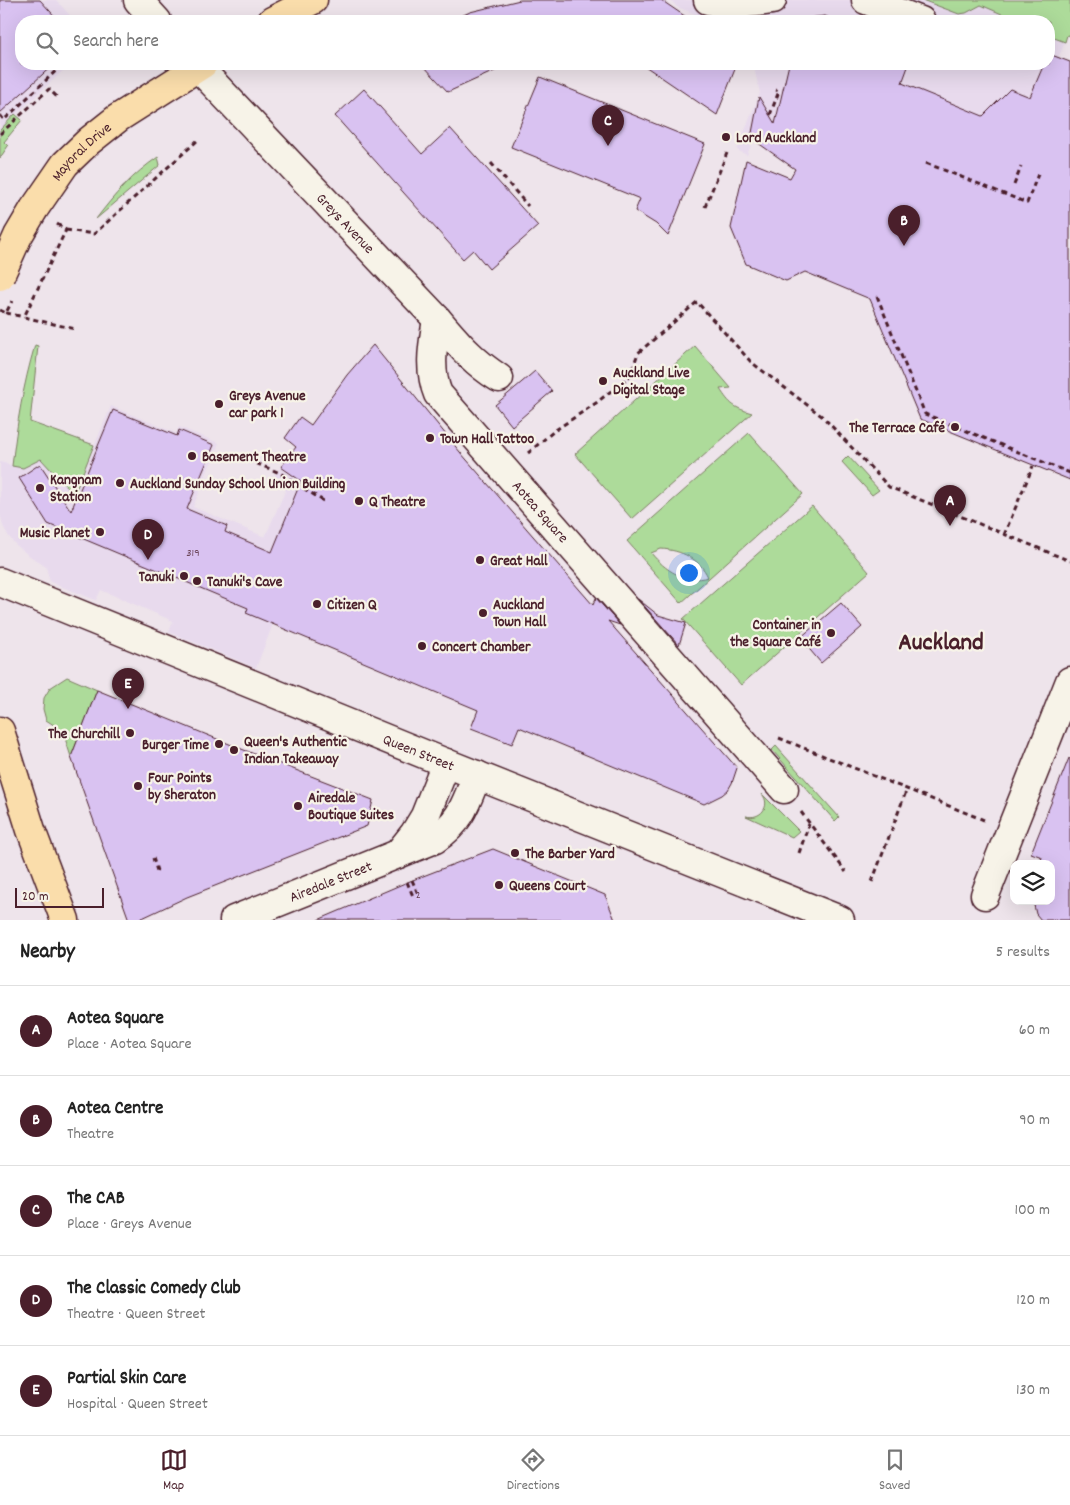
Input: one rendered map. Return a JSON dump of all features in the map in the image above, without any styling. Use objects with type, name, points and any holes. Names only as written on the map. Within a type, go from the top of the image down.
[{"type":"main road","points":[[284,15],[313,0]]},
{"type":"main road","name":"Mayoral Drive","points":[[7,286],[15,242],[44,216],[65,164],[89,141],[118,118],[191,70]]},
{"type":"main road","points":[[0,731],[31,830],[64,920]]},
{"type":"street","points":[[138,0],[152,15]]},
{"type":"street","points":[[708,0],[728,4],[772,0]]},
{"type":"street","points":[[866,0],[905,15]]},
{"type":"street","name":"Greys Avenue","points":[[204,70],[437,319],[470,357],[499,378]]},
{"type":"street","name":"Aotea Square","points":[[437,319],[432,355],[433,376],[438,394],[784,790]]},
{"type":"street","name":"Queen Street","points":[[0,582],[446,764],[840,920]]},
{"type":"street","points":[[984,895],[1070,682]]},
{"type":"street","name":"Airedale Street","points":[[398,854],[425,816],[446,764]]},
{"type":"street","name":"Airedale Street","points":[[234,920],[435,839],[447,832],[456,822],[464,808],[477,775]]},
{"type":"path","points":[[0,115],[4,120],[57,70]]},
{"type":"path","points":[[0,134],[49,89],[58,98]]},
{"type":"path","points":[[770,115],[779,91],[776,90]]},
{"type":"path","points":[[44,216],[66,230],[94,234],[198,140]]},
{"type":"path","points":[[705,207],[727,153]]},
{"type":"path","points":[[491,163],[528,206]]},
{"type":"path","points":[[926,163],[1027,203],[1038,174]]},
{"type":"path","points":[[1014,185],[1021,167]]},
{"type":"path","points":[[24,317],[66,230]]},
{"type":"path","points":[[6,313],[7,286]]},
{"type":"path","points":[[877,296],[925,414],[1070,473]]},
{"type":"path","points":[[554,431],[596,403],[630,376],[638,353],[697,302],[751,362],[823,417],[889,488],[1070,562]]},
{"type":"path","points":[[0,310],[75,329]]},
{"type":"path","points":[[248,460],[280,473],[326,502]]},
{"type":"path","points":[[1004,535],[1033,466]]},
{"type":"path","points":[[734,733],[767,733],[1011,830]]},
{"type":"path","points":[[872,882],[907,789]]},
{"type":"path","points":[[784,790],[846,872]]},
{"type":"path","points":[[799,852],[810,824]]},
{"type":"path","points":[[153,858],[158,874]]},
{"type":"path","points":[[412,879],[418,894]]},
{"type":"path","points":[[407,882],[413,896]]},
{"type":"shaded area","points":[[0,0],[56,0],[70,15],[15,15],[15,70],[64,70],[0,130]]},
{"type":"shaded area","points":[[671,0],[922,0],[959,14],[966,13],[981,5],[1004,15],[698,15],[677,7]]},
{"type":"shaded area","points":[[1055,38],[1065,42],[1055,66]]},
{"type":"shaded area","points":[[755,70],[1053,70],[1036,112],[988,118],[929,94],[754,138],[747,155],[737,150],[760,93]]},
{"type":"shaded area","points":[[111,406],[176,433],[179,427],[219,443],[193,507],[265,537],[286,489],[272,479],[281,467],[327,500],[256,668],[169,632],[173,621],[101,590],[96,600],[50,582],[46,567],[27,554],[9,537],[3,526],[0,513],[0,462],[23,468],[41,458],[74,494]]},
{"type":"green space","points":[[922,0],[1070,0],[1070,36],[1067,35],[1065,42],[1055,38],[1055,15],[1004,15],[981,5],[966,13],[959,14]]},
{"type":"green space","points":[[15,114],[22,120],[4,142],[8,146],[0,158],[0,130]]},
{"type":"green space","points":[[158,157],[160,165],[96,219],[124,185]]},
{"type":"green space","points":[[35,345],[38,346],[30,422],[94,445],[74,495],[41,459],[23,468],[12,466],[21,405]]},
{"type":"green space","points":[[695,346],[731,388],[720,389],[727,399],[737,407],[752,413],[632,519],[575,454]]},
{"type":"green space","points":[[749,433],[803,494],[681,603],[627,541]],"holes":[[[661,549],[676,551],[695,560],[708,577],[691,579],[676,574],[651,553]]]},
{"type":"green space","points":[[848,456],[879,490],[872,495],[842,462]]},
{"type":"green space","points":[[812,506],[869,572],[741,685],[683,619]]},
{"type":"green space","points":[[67,677],[97,690],[71,757],[64,735],[60,729],[46,720],[43,709],[44,698],[50,688]]},
{"type":"green space","points":[[776,746],[839,817],[835,821],[772,750]]},
{"type":"green space","points":[[762,794],[799,831],[792,837],[746,816],[756,816],[763,811],[766,803]]},
{"type":"building","points":[[0,0],[40,0],[54,15],[15,15],[15,70],[47,70],[0,113]]},
{"type":"building","points":[[520,0],[661,0],[683,15],[463,15]]},
{"type":"building","points":[[1055,56],[1070,62],[1070,480],[920,419],[870,299],[805,272],[786,281],[746,264],[731,228],[746,160],[790,178],[795,169],[751,138],[759,97],[775,124],[788,70],[907,70],[902,83],[983,116],[1010,89],[1030,97],[1041,70],[1055,70]]},
{"type":"building","points":[[428,70],[497,70],[448,92]]},
{"type":"building","points":[[651,70],[735,70],[717,115]]},
{"type":"building","points":[[540,77],[705,144],[668,236],[656,224],[635,211],[640,199],[511,147]]},
{"type":"building","points":[[364,89],[422,154],[450,128],[538,226],[489,269],[473,250],[463,259],[335,116]]},
{"type":"building","points":[[373,345],[460,452],[593,605],[596,598],[620,625],[608,621],[737,768],[732,783],[722,795],[704,804],[519,727],[512,744],[471,728],[478,710],[246,613],[248,608],[48,524],[19,478],[40,464],[71,511],[113,410],[177,436],[179,430],[214,445],[187,509],[227,526],[225,532],[272,552],[301,481],[281,467],[296,447],[285,438],[300,417],[311,425],[347,375]]},
{"type":"building","points":[[535,371],[552,391],[512,426],[495,405]]},
{"type":"building","points":[[638,599],[658,615],[686,623],[679,645]]},
{"type":"building","name":"Container in the Square Café","points":[[841,603],[862,627],[821,663],[800,638]]},
{"type":"building","points":[[97,690],[373,800],[367,826],[187,897],[138,920],[129,920],[71,757]]},
{"type":"building","points":[[1069,758],[1070,920],[1041,920],[1036,914],[1034,905],[1055,905],[1055,860],[1041,860],[1042,857],[1031,853]]},
{"type":"building","name":"Queens Court","points":[[493,849],[605,895],[615,920],[318,920],[405,883]]},
{"type":"place","name":"Lord Auckland","points":[[726,137]]},
{"type":"place","name":"The CAB","points":[[608,146]]},
{"type":"place","name":"Aotea Centre","points":[[904,246]]},
{"type":"place","name":"Auckland Live Digital Stage","points":[[603,381]]},
{"type":"place","name":"Greys Avenue car park 1","points":[[219,404]]},
{"type":"place","name":"The Terrace Café","points":[[955,427]]},
{"type":"place","name":"Town Hall Tattoo","points":[[430,438]]},
{"type":"place","name":"Basement Theatre","points":[[192,456]]},
{"type":"place","name":"Auckland Sunday School Union Building","points":[[120,483]]},
{"type":"place","name":"Kangnam Station","points":[[40,488]]},
{"type":"place","name":"Q Theatre","points":[[359,501]]},
{"type":"place","name":"Aotea Square","points":[[950,526]]},
{"type":"place","name":"Music Planet","points":[[100,532]]},
{"type":"place","name":"The Classic Comedy Club","points":[[148,560]]},
{"type":"place","name":"Great Hall","points":[[480,560]]},
{"type":"place","name":"Tanuki","points":[[184,576]]},
{"type":"place","name":"Tanuki's Cave","points":[[197,581]]},
{"type":"place","name":"Citizen Q","points":[[317,604]]},
{"type":"place","name":"Auckland Town Hall","points":[[483,613]]},
{"type":"place","name":"Container in the Square Café","points":[[831,633]]},
{"type":"place","name":"Concert Chamber","points":[[422,646]]},
{"type":"place","name":"Partial Skin Care","points":[[128,709]]},
{"type":"place","name":"The Churchill","points":[[130,733]]},
{"type":"place","name":"Burger Time","points":[[219,744]]},
{"type":"place","name":"Queen's Authentic Indian Takeaway","points":[[234,750]]},
{"type":"place","name":"Four Points by Sheraton","points":[[138,786]]},
{"type":"place","name":"Airedale Boutique Suites","points":[[298,806]]},
{"type":"place","name":"The Barber Yard","points":[[515,853]]},
{"type":"place","name":"Queens Court","points":[[499,885]]},
{"type":"district","name":"Auckland","points":[[941,640]]}]
